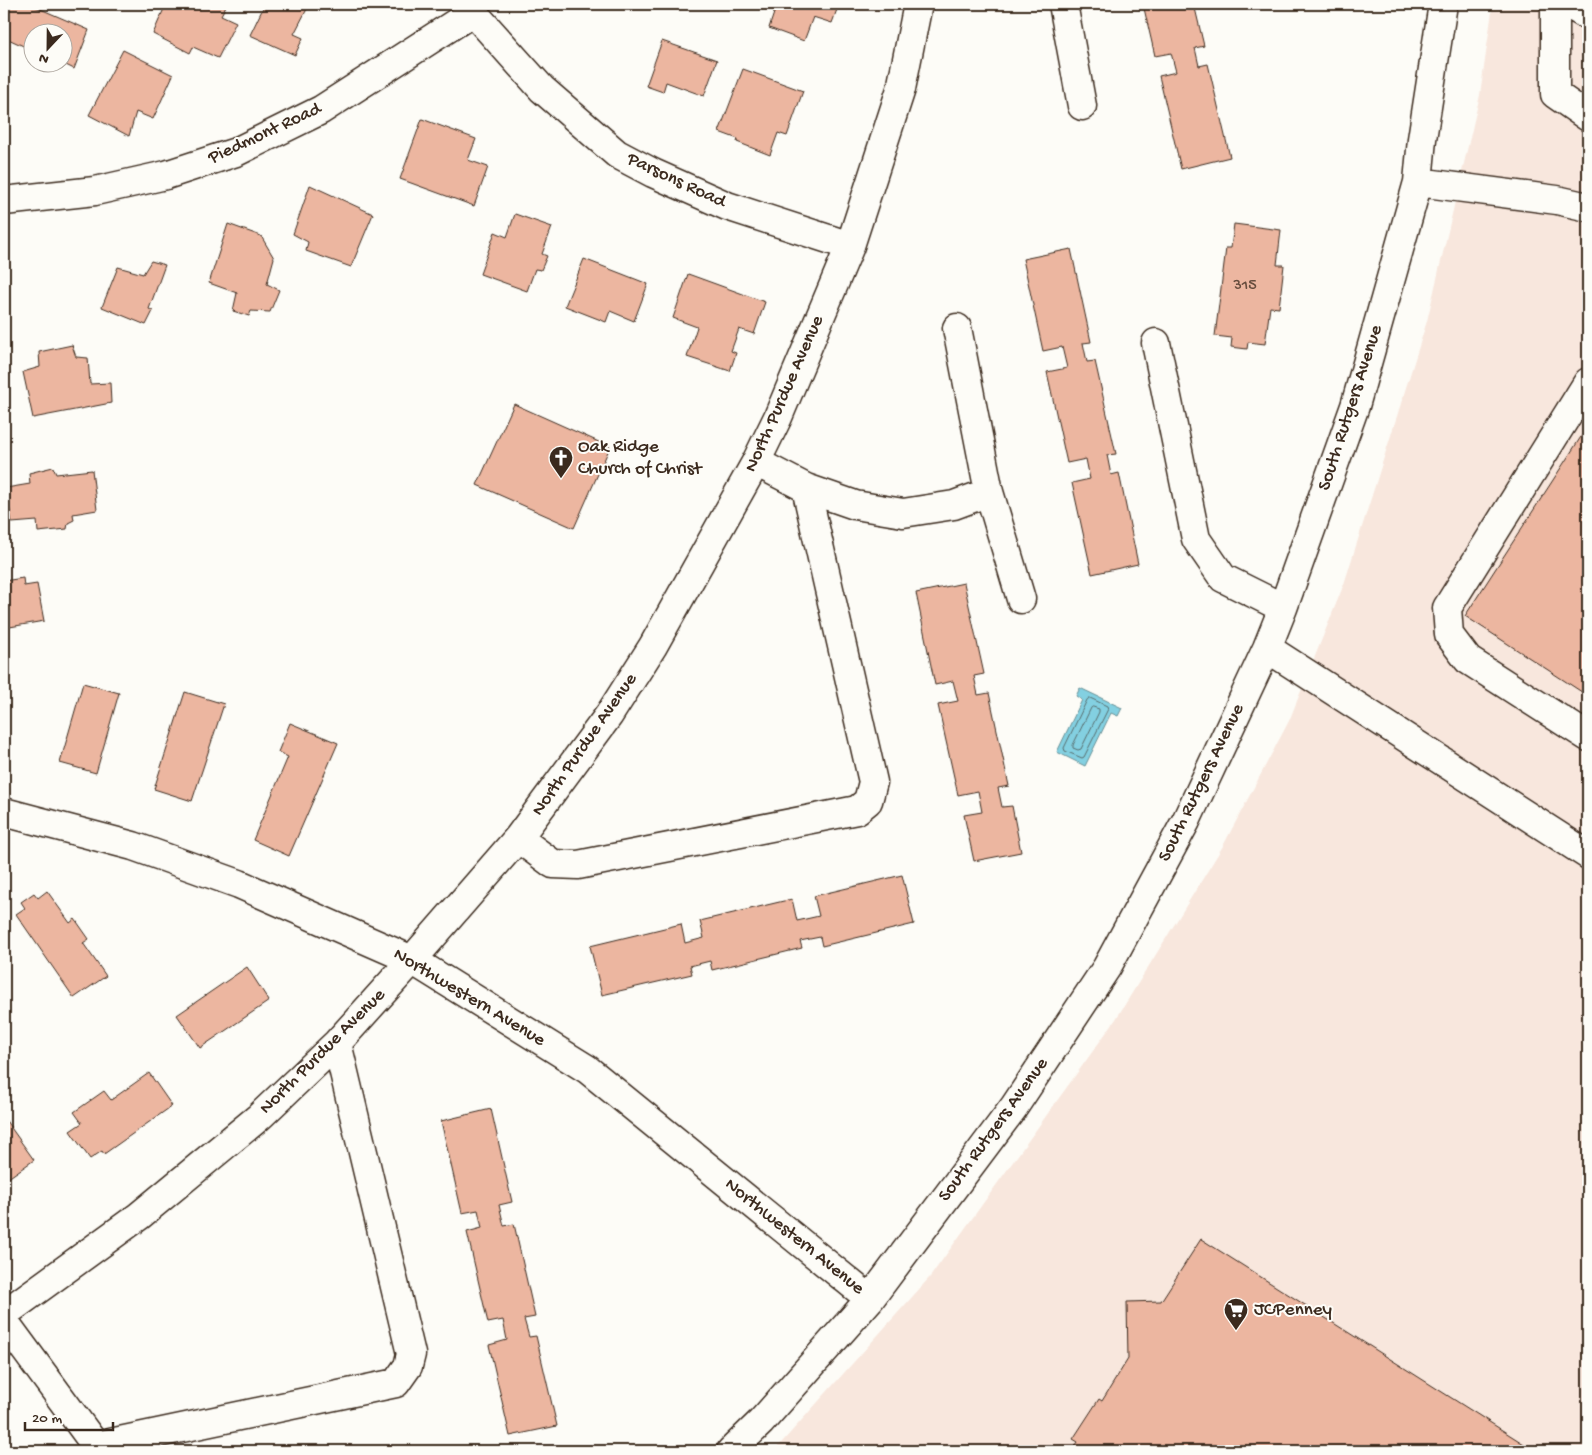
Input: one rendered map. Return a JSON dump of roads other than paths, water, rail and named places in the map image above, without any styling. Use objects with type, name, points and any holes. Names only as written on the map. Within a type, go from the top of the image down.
[{"type":"street","name":"North Purdue Avenue","points":[[4,1314],[139,1216],[259,1117],[337,1043],[518,838],[609,715],[653,646],[756,462],[778,417],[850,246],[901,89],[918,4]]},
{"type":"street","points":[[1063,4],[1082,106]]},
{"type":"street","name":"South Rutgers Avenue","points":[[731,1451],[761,1422],[870,1299],[1014,1107],[1107,967],[1186,821],[1267,648],[1355,406],[1418,182],[1422,139],[1443,4]]},
{"type":"street","points":[[1555,4],[1555,94],[1588,117]]},
{"type":"street","points":[[1568,4],[1588,16]]},
{"type":"street","name":"Parsons Road","points":[[471,8],[542,89],[617,154],[652,173],[727,206],[850,246]]},
{"type":"street","name":"Piedmont Road","points":[[4,201],[104,189],[166,175],[236,152],[321,110],[471,8]]},
{"type":"street","points":[[1418,182],[1556,200],[1588,207]]},
{"type":"street","points":[[957,328],[989,492],[1021,598]]},
{"type":"street","points":[[1156,343],[1196,539],[1223,578],[1283,608]]},
{"type":"street","points":[[1588,382],[1447,608],[1449,635],[1468,660],[1588,737]]},
{"type":"street","points":[[756,462],[806,488],[855,505],[903,513],[954,505],[989,492]]},
{"type":"street","points":[[518,838],[554,864],[578,865],[857,810],[868,801],[873,782],[806,488]]},
{"type":"street","points":[[1267,648],[1588,855]]},
{"type":"street","name":"Northwestern Avenue","points":[[4,812],[132,846],[230,881],[412,960],[587,1069],[870,1299]]},
{"type":"street","points":[[4,1322],[96,1446],[396,1383],[408,1366],[411,1354],[337,1043]]},
{"type":"water","points":[[1080,688],[1122,708],[1118,716],[1111,713],[1085,766],[1057,752],[1082,700],[1076,696]]},
{"type":"place","name":"Oak Ridge Church of Christ","points":[[561,479]]},
{"type":"place","name":"JCPenney","points":[[1236,1331]]}]
